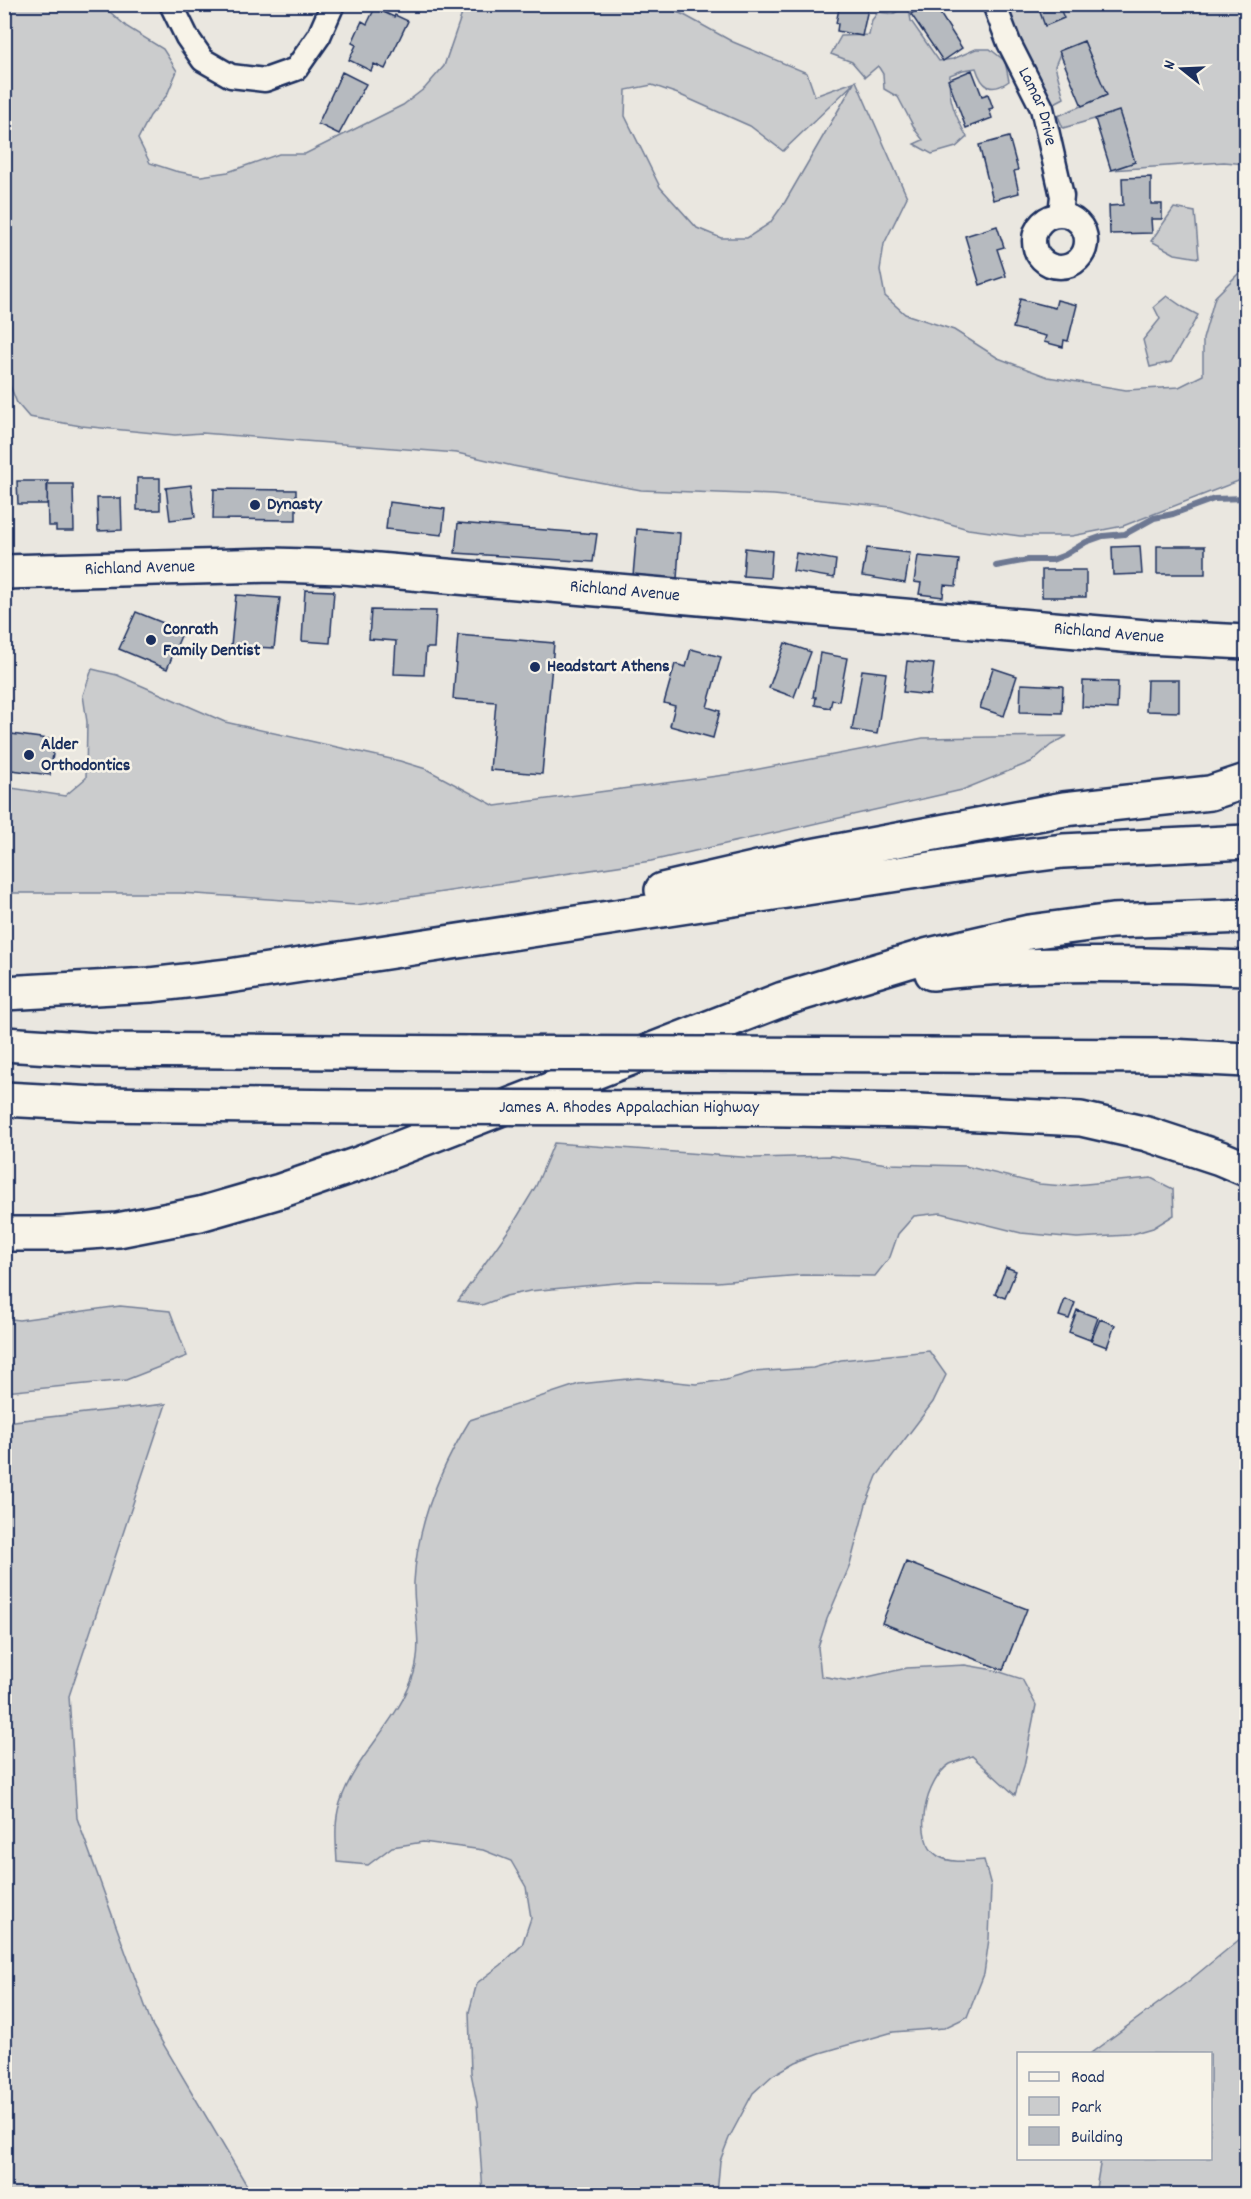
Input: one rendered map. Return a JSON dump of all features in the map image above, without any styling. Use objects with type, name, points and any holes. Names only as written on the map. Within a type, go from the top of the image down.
[{"type":"main road","name":"Richland Avenue","points":[[4,572],[272,565],[343,567],[1135,636],[1246,642]]},
{"type":"main road","points":[[405,950],[806,857],[1064,809],[1210,793],[1246,781]]},
{"type":"main road","points":[[4,993],[150,985],[229,976],[994,859],[1063,851],[1246,842]]},
{"type":"main road","points":[[4,1234],[60,1234],[118,1230],[200,1214],[280,1191],[361,1163],[783,999],[929,955],[1029,932],[1112,921],[1246,916]]},
{"type":"main road","points":[[783,999],[921,975],[990,966],[1067,964],[1246,968]]},
{"type":"main road","points":[[4,1044],[98,1050],[1169,1056],[1246,1060]]},
{"type":"main road","name":"James A. Rhodes Appalachian Highway","points":[[4,1099],[96,1104],[918,1111],[1081,1119],[1147,1134],[1246,1169]]},
{"type":"street","points":[[171,4],[187,37],[203,60],[231,76],[265,80],[296,69],[319,36],[333,4]]},
{"type":"street","name":"Lamar Drive","points":[[994,4],[1009,43],[1042,108],[1062,196],[1060,214]]},
{"type":"green space","points":[[5,4],[102,5],[127,27],[163,49],[177,71],[167,95],[150,116],[138,139],[150,163],[201,176],[228,172],[279,154],[305,154],[403,105],[425,88],[444,66],[465,5],[659,5],[684,15],[733,42],[807,73],[815,96],[856,81],[907,197],[884,244],[880,270],[885,296],[905,314],[954,330],[998,358],[1048,377],[1126,390],[1179,387],[1203,375],[1203,339],[1215,297],[1246,266],[1246,478],[1123,526],[1072,536],[1020,536],[968,529],[891,507],[774,495],[641,490],[457,453],[202,433],[175,435],[81,426],[29,417],[17,403],[5,373]],"holes":[[[854,83],[785,202],[770,223],[747,238],[721,238],[697,228],[660,187],[625,116],[626,90],[652,85],[678,94],[750,126],[783,151]]]},
{"type":"green space","points":[[1006,5],[1246,5],[1246,164],[1224,162],[1111,170],[1135,162],[1119,112],[1063,128],[1058,116],[1106,95],[1084,41],[1061,51],[1055,66],[1064,98],[1049,106],[1025,64]]},
{"type":"green space","points":[[903,8],[909,9],[911,21],[939,61],[953,59],[976,49],[990,49],[1005,61],[1009,81],[992,88],[984,84],[976,68],[950,75],[953,107],[967,137],[956,147],[932,154],[914,144],[923,140],[898,97],[884,89],[883,74],[878,66],[865,77],[852,62],[831,54],[841,36],[869,35],[872,20],[878,12],[893,14]]},
{"type":"green space","points":[[1174,208],[1195,212],[1199,258],[1175,254],[1151,241]]},
{"type":"green space","points":[[1167,296],[1198,315],[1171,362],[1150,367],[1143,340],[1160,319],[1154,307]]},
{"type":"green space","points":[[92,669],[117,675],[225,722],[400,761],[426,769],[495,806],[732,774],[923,738],[1067,736],[1051,745],[1031,762],[962,790],[651,861],[356,905],[181,893],[5,893],[5,787],[65,796],[86,778],[87,722],[83,695]]},
{"type":"green space","points":[[554,1143],[755,1158],[831,1156],[888,1164],[965,1166],[1039,1184],[1064,1186],[1151,1178],[1173,1189],[1174,1215],[1153,1228],[1129,1235],[1077,1238],[1021,1233],[941,1213],[914,1216],[898,1234],[890,1257],[875,1276],[802,1275],[717,1282],[638,1281],[530,1291],[506,1296],[482,1305],[458,1301],[513,1224],[536,1186]]},
{"type":"green space","points":[[120,1306],[170,1311],[187,1356],[126,1380],[5,1392],[5,1318],[19,1320]]},
{"type":"green space","points":[[929,1351],[946,1375],[933,1402],[877,1476],[866,1504],[850,1565],[818,1647],[821,1676],[850,1681],[907,1668],[965,1665],[994,1670],[1022,1679],[1036,1705],[1024,1766],[1015,1795],[972,1756],[950,1764],[941,1772],[934,1782],[925,1809],[925,1837],[930,1848],[943,1859],[984,1860],[991,1886],[989,1939],[984,1974],[967,2017],[944,2028],[893,2032],[820,2053],[796,2062],[773,2075],[753,2093],[729,2138],[720,2161],[717,2194],[483,2194],[477,2103],[471,2073],[469,2012],[477,1983],[522,1945],[531,1918],[526,1887],[511,1861],[483,1850],[423,1842],[392,1847],[368,1865],[337,1862],[336,1840],[338,1810],[347,1786],[356,1769],[399,1707],[414,1673],[418,1639],[414,1582],[420,1539],[440,1477],[459,1439],[470,1420],[579,1384],[638,1378],[696,1384],[726,1380],[753,1372],[813,1368],[841,1360]]},
{"type":"green space","points":[[166,1404],[69,1696],[77,1818],[152,2025],[252,2194],[5,2194],[5,1422]]},
{"type":"green space","points":[[1246,1934],[1246,2194],[1095,2194],[1101,2160],[1212,2160],[1212,2052],[1092,2052],[1190,1980]]},
{"type":"building","points":[[754,4],[775,4],[774,11],[753,7]]},
{"type":"building","points":[[840,4],[869,4],[862,36],[837,31],[838,24],[836,23]]},
{"type":"building","points":[[925,4],[934,4],[962,48],[943,61],[911,14]]},
{"type":"building","points":[[1037,4],[1058,4],[1064,18],[1045,26]]},
{"type":"building","points":[[375,8],[408,21],[385,69],[374,64],[371,71],[349,60],[356,45],[352,43],[362,21],[367,24]]},
{"type":"building","points":[[1084,41],[1107,95],[1082,106],[1059,51]]},
{"type":"building","points":[[972,70],[982,96],[988,94],[993,108],[989,109],[992,118],[966,128],[948,80]]},
{"type":"building","points":[[342,72],[366,84],[339,134],[318,124]]},
{"type":"building","points":[[1119,111],[1135,162],[1111,170],[1095,119]]},
{"type":"building","points":[[1009,137],[1018,170],[1014,171],[1019,193],[993,200],[979,145]]},
{"type":"building","points":[[1151,177],[1151,204],[1162,204],[1162,219],[1151,219],[1152,233],[1110,234],[1109,206],[1123,205],[1122,178]]},
{"type":"building","points":[[997,226],[1004,247],[997,249],[1006,276],[980,285],[965,236]]},
{"type":"building","points":[[1020,299],[1055,308],[1057,300],[1077,305],[1068,341],[1064,340],[1063,347],[1044,342],[1046,336],[1013,328]]},
{"type":"building","points":[[137,478],[160,478],[160,510],[137,510]]},
{"type":"building","points":[[17,481],[48,481],[47,504],[18,504]]},
{"type":"building","points":[[47,484],[73,484],[74,531],[56,531],[56,526],[48,526]]},
{"type":"building","points":[[191,485],[195,517],[170,520],[166,488]]},
{"type":"building","name":"Dynasty","points":[[214,489],[296,490],[296,520],[213,519]]},
{"type":"building","points":[[97,498],[121,498],[122,530],[98,531]]},
{"type":"building","points":[[389,502],[445,509],[442,535],[386,529]]},
{"type":"building","points":[[458,523],[597,534],[593,562],[455,553]]},
{"type":"building","points":[[637,529],[680,533],[677,579],[633,576]]},
{"type":"building","points":[[1140,546],[1142,574],[1113,575],[1112,547]]},
{"type":"building","points":[[1157,546],[1205,546],[1205,574],[1157,574]]},
{"type":"building","points":[[745,548],[772,551],[770,578],[743,576]]},
{"type":"building","points":[[867,548],[910,553],[905,583],[862,576]]},
{"type":"building","points":[[796,553],[836,560],[834,578],[793,571]]},
{"type":"building","points":[[918,556],[959,560],[956,586],[944,585],[943,597],[919,594],[921,583],[914,582]]},
{"type":"building","points":[[1042,570],[1086,570],[1086,597],[1042,597]]},
{"type":"building","points":[[305,590],[334,591],[330,643],[302,641]]},
{"type":"building","points":[[236,595],[280,598],[274,648],[231,646]]},
{"type":"building","points":[[371,610],[436,611],[434,648],[426,648],[424,675],[394,674],[396,641],[369,639]]},
{"type":"building","name":"Conrath Family Dentist","points":[[136,612],[183,631],[167,669],[119,649]]},
{"type":"building","points":[[458,635],[554,643],[542,774],[490,770],[496,702],[453,699]]},
{"type":"building","points":[[785,643],[811,652],[794,697],[769,688]]},
{"type":"building","points":[[691,649],[721,657],[707,707],[720,711],[713,738],[670,726],[675,706],[664,703],[675,664],[686,667]]},
{"type":"building","points":[[820,653],[847,658],[839,701],[832,700],[830,708],[815,705],[816,697],[813,697]]},
{"type":"building","points":[[907,661],[934,664],[930,695],[903,692]]},
{"type":"building","points":[[993,668],[1017,676],[1004,716],[980,708]]},
{"type":"building","points":[[862,670],[886,673],[877,734],[852,730]]},
{"type":"building","points":[[1147,680],[1179,680],[1179,712],[1146,711]]},
{"type":"building","points":[[1083,681],[1118,682],[1117,709],[1082,707]]},
{"type":"building","points":[[1021,684],[1063,686],[1062,713],[1020,712]]},
{"type":"building","name":"Alder Orthodontics","points":[[4,733],[55,740],[50,775],[4,769]]},
{"type":"building","points":[[1006,1267],[1016,1271],[1005,1298],[995,1294]]},
{"type":"building","points":[[1065,1299],[1075,1303],[1069,1319],[1059,1316]]},
{"type":"building","points":[[1077,1310],[1098,1318],[1090,1340],[1069,1332]]},
{"type":"building","points":[[1100,1319],[1115,1325],[1107,1347],[1091,1341]]},
{"type":"building","points":[[906,1562],[1027,1609],[1003,1670],[882,1623]]},
{"type":"waterway","points":[[996,566],[1028,560],[1052,560],[1086,542],[1103,536],[1125,534],[1154,518],[1173,514],[1214,499],[1246,498]]},
{"type":"place","name":"Dynasty","points":[[255,505]]},
{"type":"place","name":"Conrath Family Dentist","points":[[151,640]]},
{"type":"place","name":"Headstart Athens","points":[[535,667]]},
{"type":"place","name":"Alder Orthodontics","points":[[29,755]]}]
